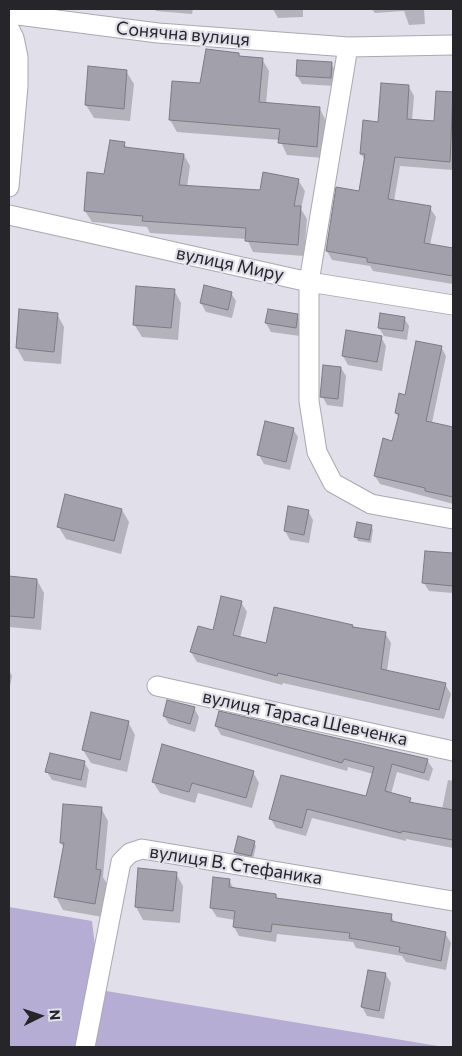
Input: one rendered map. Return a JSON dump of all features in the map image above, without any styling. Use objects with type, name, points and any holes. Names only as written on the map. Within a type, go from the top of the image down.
[{"type":"street","name":"Сонячна вулиця","points":[[9,188],[18,86],[18,57],[14,38],[14,18],[158,34],[348,47],[453,45]]},
{"type":"street","points":[[348,47],[309,282],[309,401],[317,452],[334,483],[371,504],[453,519]]},
{"type":"street","name":"вулиця Миру","points":[[9,215],[309,282],[453,305]]},
{"type":"street","name":"вулиця Тараса Шевченка","points":[[157,686],[453,751]]},
{"type":"street","name":"вулиця В. Стефаника","points":[[85,1047],[121,862],[130,853],[142,849],[453,901]]},
{"type":"shaded area","points":[[9,907],[92,921],[100,990],[444,1047],[9,1047]]},
{"type":"building","points":[[206,49],[239,53],[239,56],[263,58],[259,102],[320,107],[317,147],[278,143],[280,129],[169,120],[172,81],[200,83]]},
{"type":"building","points":[[297,60],[332,62],[331,78],[296,76]]},
{"type":"building","points":[[88,66],[127,70],[124,109],[85,105]]},
{"type":"building","points":[[381,83],[409,85],[407,119],[434,121],[436,91],[453,92],[450,162],[395,157],[388,199],[431,206],[424,243],[453,248],[453,276],[367,262],[367,258],[326,251],[336,187],[359,191],[365,154],[360,154],[363,120],[378,122]]},
{"type":"building","points":[[110,140],[125,142],[124,147],[184,154],[179,185],[260,190],[263,172],[299,179],[294,206],[301,206],[298,245],[245,241],[246,228],[142,221],[143,216],[84,211],[87,172],[104,174]]},
{"type":"building","points":[[204,285],[232,292],[228,310],[200,303]]},
{"type":"building","points":[[136,286],[175,289],[171,328],[133,325]]},
{"type":"building","points":[[19,309],[58,313],[54,352],[16,348]]},
{"type":"building","points":[[268,309],[298,314],[296,328],[265,323]]},
{"type":"building","points":[[380,313],[405,317],[403,331],[378,328]]},
{"type":"building","points":[[346,330],[382,336],[377,362],[342,356]]},
{"type":"building","points":[[416,341],[442,346],[426,421],[453,427],[453,497],[425,491],[425,488],[374,476],[383,438],[392,441],[399,414],[395,413],[399,393],[405,395]]},
{"type":"building","points":[[323,365],[341,367],[338,399],[320,397]]},
{"type":"building","points":[[265,421],[294,428],[286,462],[257,455]]},
{"type":"building","points":[[65,494],[122,509],[114,541],[57,527]]},
{"type":"building","points":[[288,506],[309,510],[304,535],[284,531]]},
{"type":"building","points":[[357,522],[372,525],[369,540],[354,537]]},
{"type":"building","points":[[425,551],[453,553],[453,586],[422,583]]},
{"type":"building","points":[[9,576],[37,579],[34,618],[9,616]]},
{"type":"building","points":[[221,596],[242,601],[233,635],[266,643],[274,607],[353,625],[352,627],[386,632],[381,669],[446,683],[439,710],[278,673],[277,676],[190,652],[198,626],[213,630]]},
{"type":"building","points":[[167,700],[195,707],[190,724],[163,716]]},
{"type":"building","points":[[219,711],[428,759],[424,773],[392,764],[385,791],[411,798],[409,802],[453,810],[453,840],[402,831],[401,833],[307,809],[302,828],[269,819],[281,775],[366,796],[374,767],[344,759],[342,763],[215,726]]},
{"type":"building","points":[[91,712],[129,721],[120,760],[82,750]]},
{"type":"building","points":[[162,744],[254,771],[246,798],[192,783],[189,792],[152,782]]},
{"type":"building","points":[[50,753],[85,761],[81,780],[45,772]]},
{"type":"building","points":[[63,804],[102,807],[96,869],[101,870],[95,904],[54,897],[64,843],[60,843]]},
{"type":"building","points":[[238,836],[255,841],[251,856],[234,852]]},
{"type":"building","points":[[138,868],[177,872],[173,911],[135,907]]},
{"type":"building","points":[[213,877],[230,879],[229,887],[276,894],[276,898],[392,914],[391,921],[446,932],[441,961],[399,952],[400,947],[349,938],[350,933],[272,924],[271,932],[233,927],[235,911],[210,908]]},
{"type":"building","points":[[368,970],[386,973],[379,1011],[361,1007]]}]
